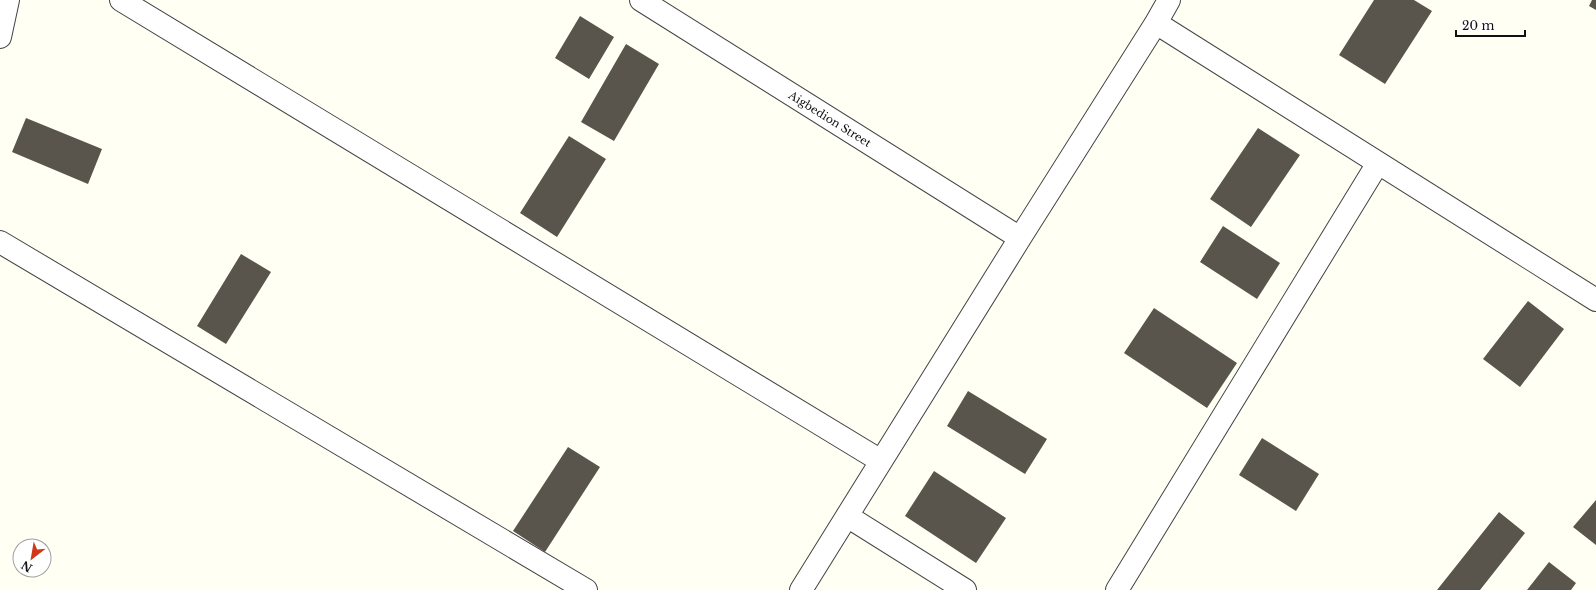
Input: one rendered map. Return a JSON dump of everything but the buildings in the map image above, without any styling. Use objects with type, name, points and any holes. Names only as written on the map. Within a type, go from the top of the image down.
[{"type":"street","points":[[1,27],[8,0]]},
{"type":"street","points":[[121,0],[882,461]]},
{"type":"street","name":"Aigbedion Street","points":[[641,0],[1020,238]]},
{"type":"street","points":[[801,590],[1169,0]]},
{"type":"street","points":[[1156,23],[1596,300]]},
{"type":"street","points":[[1117,590],[1378,163]]},
{"type":"street","points":[[0,242],[586,590]]},
{"type":"street","points":[[847,516],[964,590]]}]
